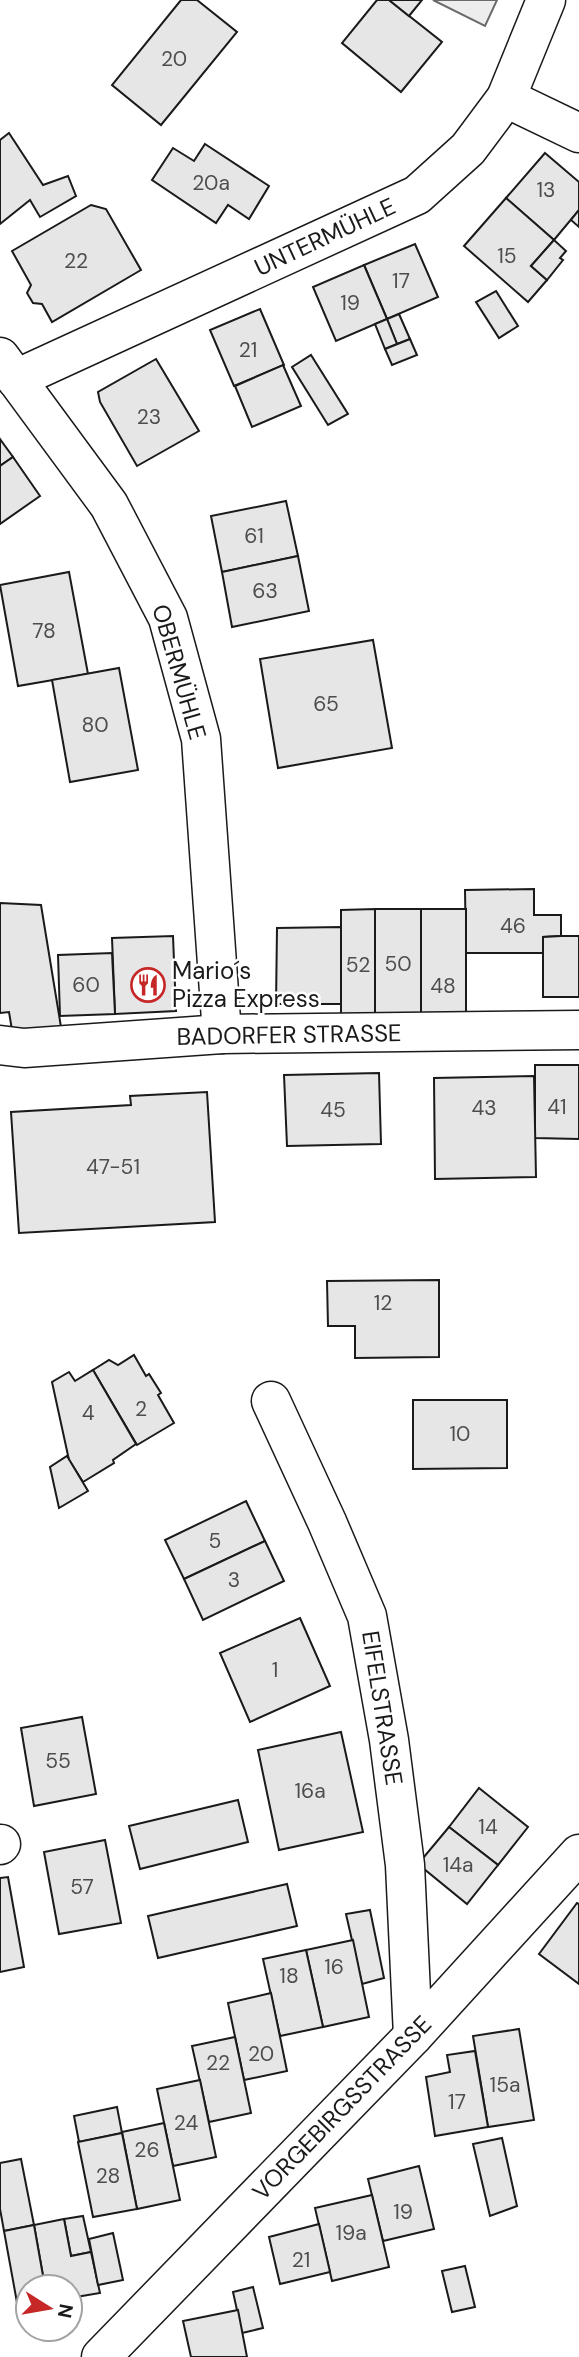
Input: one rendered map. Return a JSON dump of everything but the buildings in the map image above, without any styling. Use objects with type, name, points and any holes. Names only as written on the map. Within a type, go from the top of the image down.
[{"type":"street","name":"UNTERMÜHLE","points":[[8,368],[417,195],[468,149],[506,98],[546,0]]},
{"type":"street","points":[[506,98],[579,133]]},
{"type":"street","name":"OBERMÜHLE","points":[[8,368],[109,505],[168,618],[201,739],[222,1034]]},
{"type":"street","name":"BADORFER STRASSE","points":[[0,1045],[24,1048],[222,1034],[579,1030]]},
{"type":"street","name":"EIFELSTRASSE","points":[[271,1401],[367,1616],[405,1865],[413,2036]]},
{"type":"street","name":"VORGEBIRGSSTRASSE","points":[[101,2357],[413,2036],[579,1854]]},
{"type":"shaded area","points":[[433,0],[497,0],[485,26]]},
{"type":"place","name":"Mario´s Pizza Express","points":[[148,985]]}]
